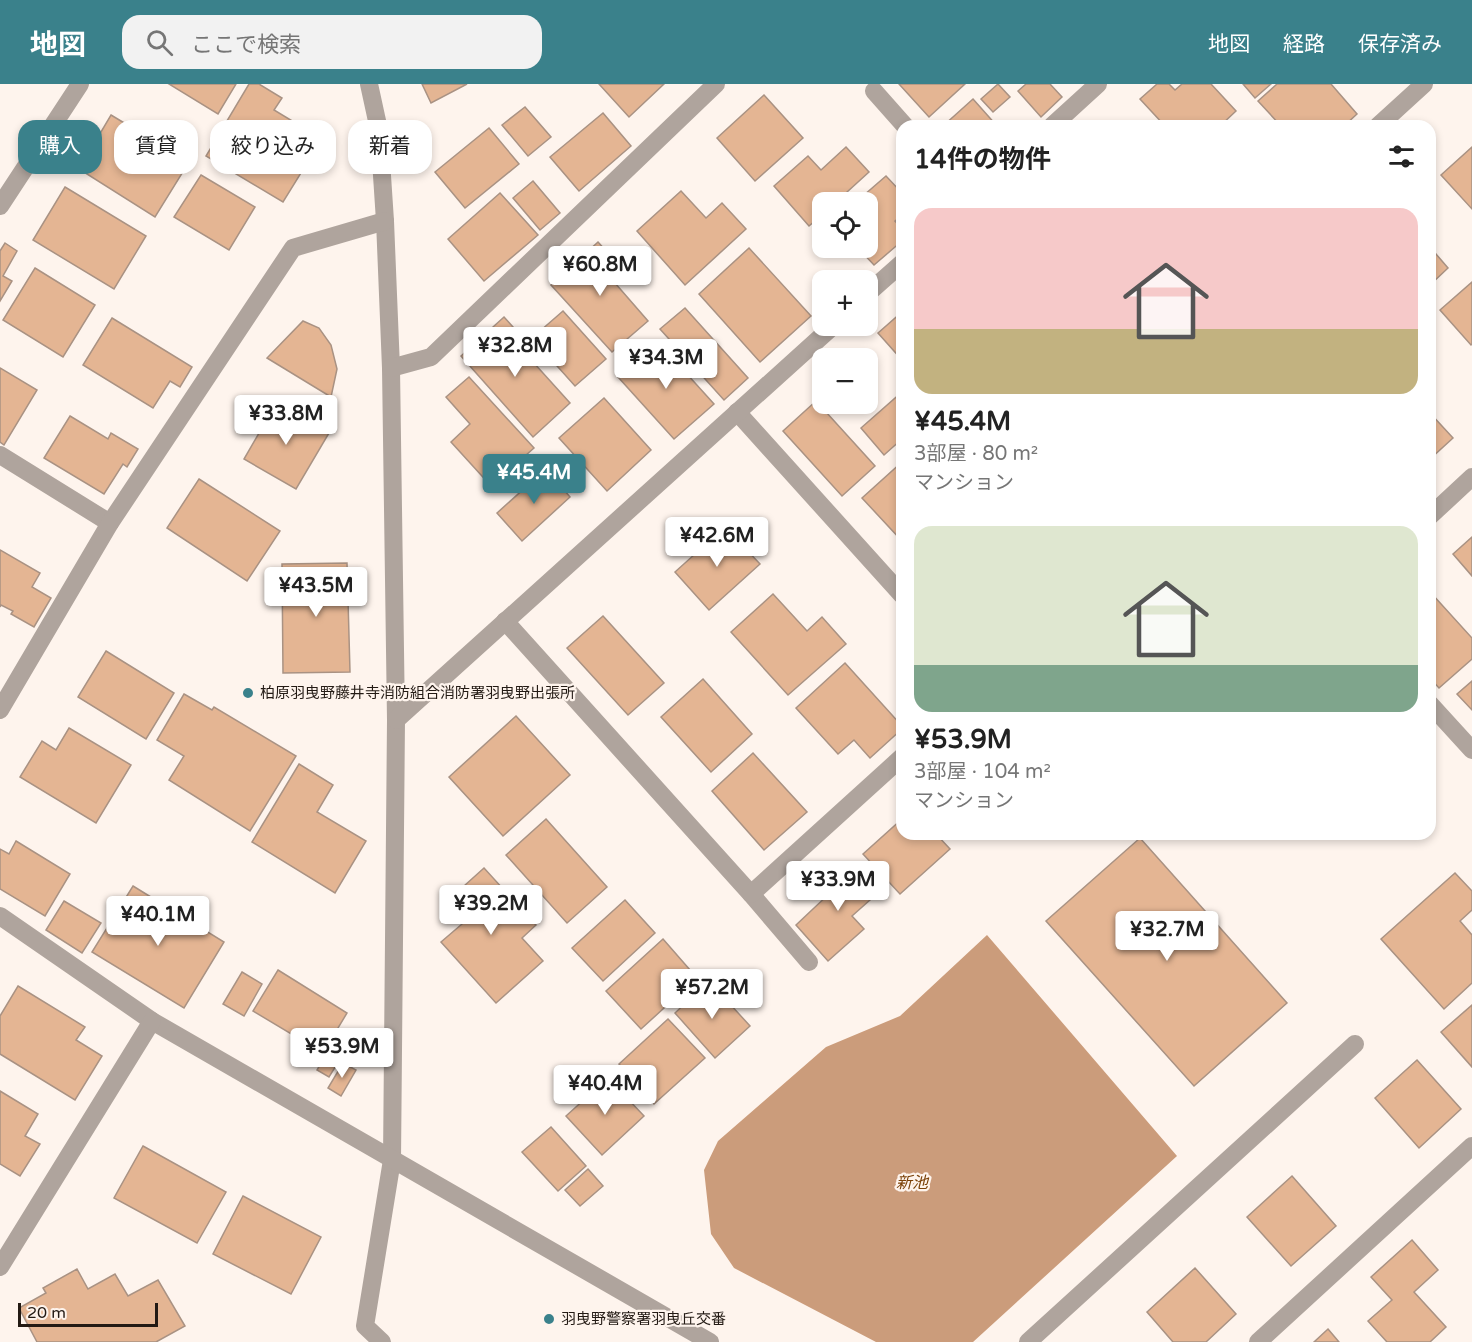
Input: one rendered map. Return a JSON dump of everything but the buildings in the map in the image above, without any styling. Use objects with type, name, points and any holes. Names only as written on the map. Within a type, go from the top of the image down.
[{"type":"street","points":[[0,206],[80,84]]},
{"type":"street","points":[[369,84],[379,130],[385,221],[391,368],[396,720],[392,1160],[365,1326],[382,1342]]},
{"type":"street","points":[[391,368],[431,357],[716,84]]},
{"type":"street","points":[[1059,120],[1098,84]]},
{"type":"street","points":[[1385,120],[1424,84]]},
{"type":"street","points":[[874,91],[900,120]]},
{"type":"street","points":[[0,710],[110,523],[293,248],[385,221]]},
{"type":"street","points":[[878,284],[896,268]]},
{"type":"street","points":[[396,720],[822,336]]},
{"type":"street","points":[[737,412],[896,588]]},
{"type":"street","points":[[0,455],[110,523]]},
{"type":"street","points":[[1436,510],[1472,477]]},
{"type":"street","points":[[505,621],[751,894],[809,962]]},
{"type":"street","points":[[1436,711],[1472,750]]},
{"type":"street","points":[[751,894],[896,762]]},
{"type":"street","points":[[0,915],[152,1021],[710,1342]]},
{"type":"street","points":[[0,1267],[152,1021]]},
{"type":"street","points":[[1028,1342],[1356,1044]]},
{"type":"street","points":[[1258,1342],[1472,1146]]},
{"type":"water","name":"新池","points":[[987,935],[1177,1156],[973,1342],[876,1342],[734,1268],[711,1234],[704,1170],[718,1141],[826,1047],[900,1016]]},
{"type":"place","name":"柏原羽曳野藤井寺消防組合消防署羽曳野出張所","points":[[248,693]]},
{"type":"place","name":"羽曳野警察署羽曳丘交番","points":[[549,1319]]}]
